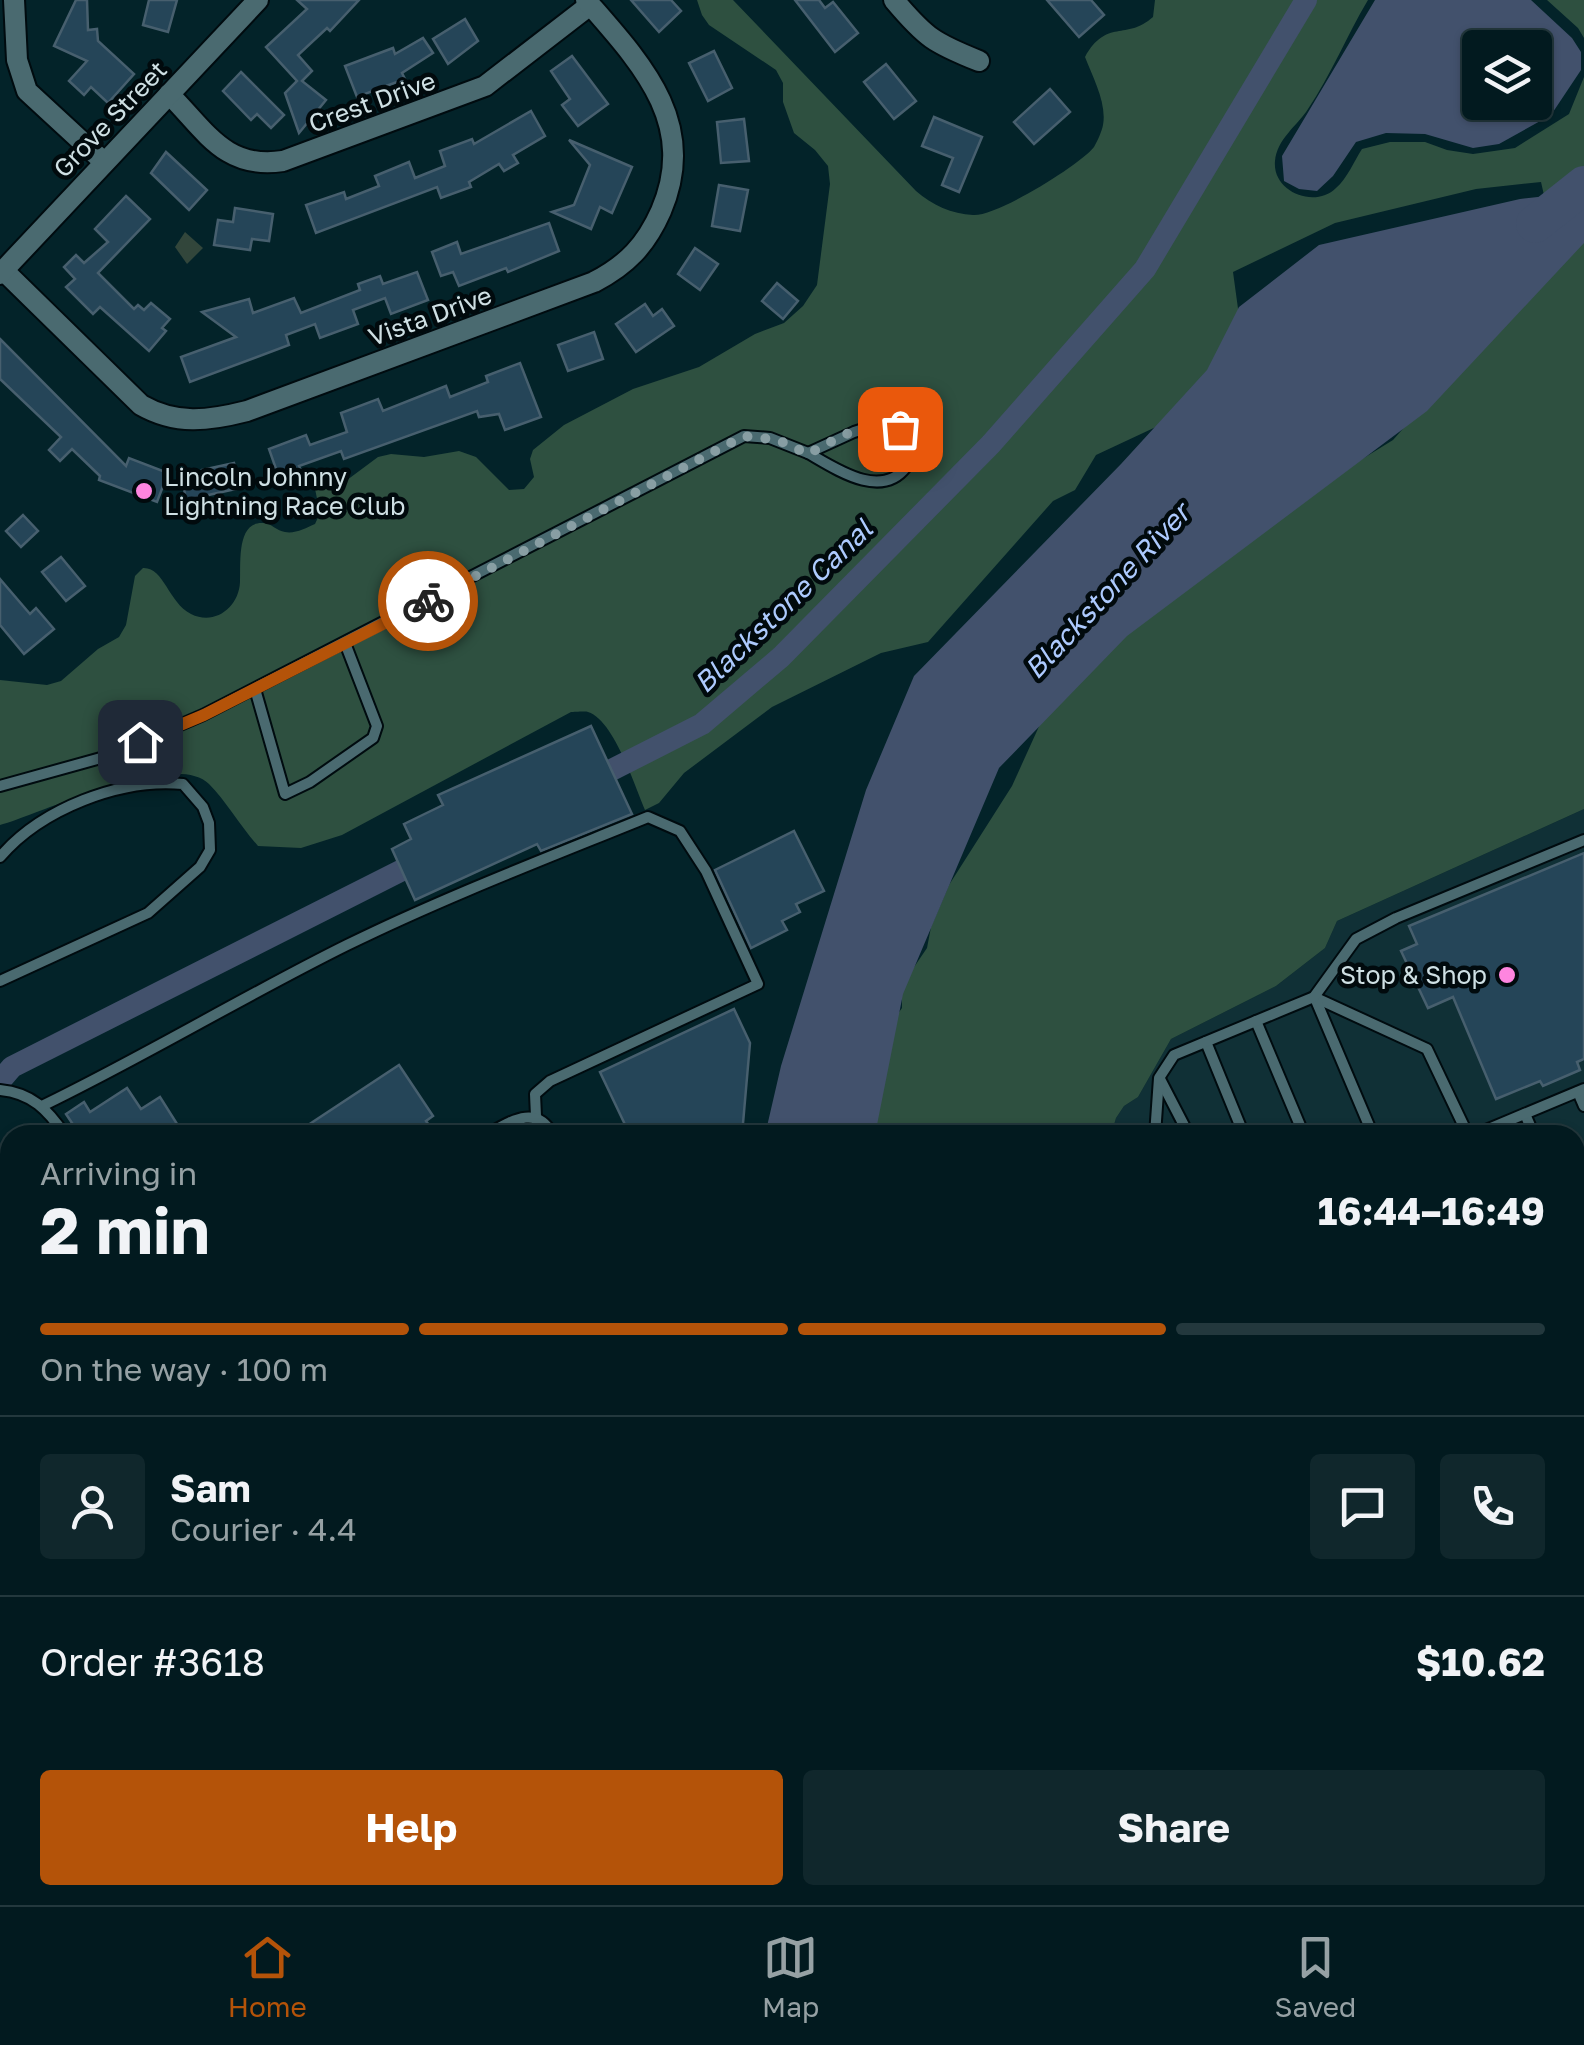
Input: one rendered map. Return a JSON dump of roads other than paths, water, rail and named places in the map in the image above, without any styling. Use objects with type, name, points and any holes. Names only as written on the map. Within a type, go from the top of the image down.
[{"type":"street","points":[[14,0],[17,60],[27,91],[104,162]]},
{"type":"street","points":[[894,0],[940,47],[979,62]]},
{"type":"street","name":"Grove Street","points":[[2,272],[251,3]]},
{"type":"street","name":"Crest Drive","points":[[169,94],[236,158],[264,164],[283,161],[485,86],[588,3]]},
{"type":"street","name":"Vista Drive","points":[[2,272],[141,404],[161,416],[200,420],[247,410],[594,282],[630,260],[642,246],[665,201],[674,161],[670,123],[657,90],[588,3]]},
{"type":"lane","points":[[0,786],[108,756],[255,689],[744,436],[778,440],[854,477],[885,482],[902,472],[909,452],[900,429],[888,424],[854,432],[808,454]]},
{"type":"lane","points":[[255,689],[284,794],[310,782],[373,738],[376,726],[345,643]]},
{"type":"lane","points":[[0,857],[16,838],[70,806],[144,784],[183,784],[204,807],[210,823],[210,850],[200,867],[148,913],[0,981]]},
{"type":"lane","points":[[44,1105],[344,946],[438,902],[648,817],[680,831],[706,871],[758,984],[550,1081],[535,1094],[536,1116]]},
{"type":"lane","points":[[1156,1125],[1159,1078],[1174,1056],[1314,997],[1356,939],[1396,918],[1584,840]]},
{"type":"lane","points":[[1314,997],[1370,1125]]},
{"type":"lane","points":[[1314,997],[1427,1050],[1466,1125]]},
{"type":"lane","points":[[1256,1021],[1300,1125]]},
{"type":"lane","points":[[1206,1042],[1240,1125]]},
{"type":"lane","points":[[1159,1078],[1184,1125]]},
{"type":"lane","points":[[6,1090],[44,1105],[59,1125]]},
{"type":"lane","points":[[1497,1125],[1581,1090],[1584,1106]]},
{"type":"lane","points":[[1525,1114],[1530,1125]]},
{"type":"lane","points":[[505,1125],[521,1117],[536,1116],[547,1125]]},
{"type":"water","points":[[1375,0],[1531,0],[1572,38],[1581,52],[1581,70],[1552,114],[1552,30],[1462,30],[1462,120],[1542,120],[1499,144],[1473,148],[1425,134],[1386,133],[1356,142],[1333,176],[1317,191],[1299,189],[1284,181],[1282,156]]},
{"type":"water","points":[[1584,192],[1584,243],[1427,411],[1127,636],[999,768],[903,994],[877,1125],[767,1125],[781,1066],[866,790],[914,676],[1207,370],[1239,307],[1319,245],[1520,199]]},
{"type":"waterway","name":"Blackstone Canal","points":[[584,784],[702,724],[781,657],[991,444],[1145,269],[1306,0]]},
{"type":"waterway","name":"Blackstone River","points":[[1535,224],[1584,185]]},
{"type":"waterway","name":"Blackstone Canal","points":[[0,1081],[12,1067],[428,857]]},
{"type":"place","name":"Lincoln Johnny Lightning Race Club","points":[[144,491]]},
{"type":"place","name":"Stop & Shop","points":[[1507,975]]}]
